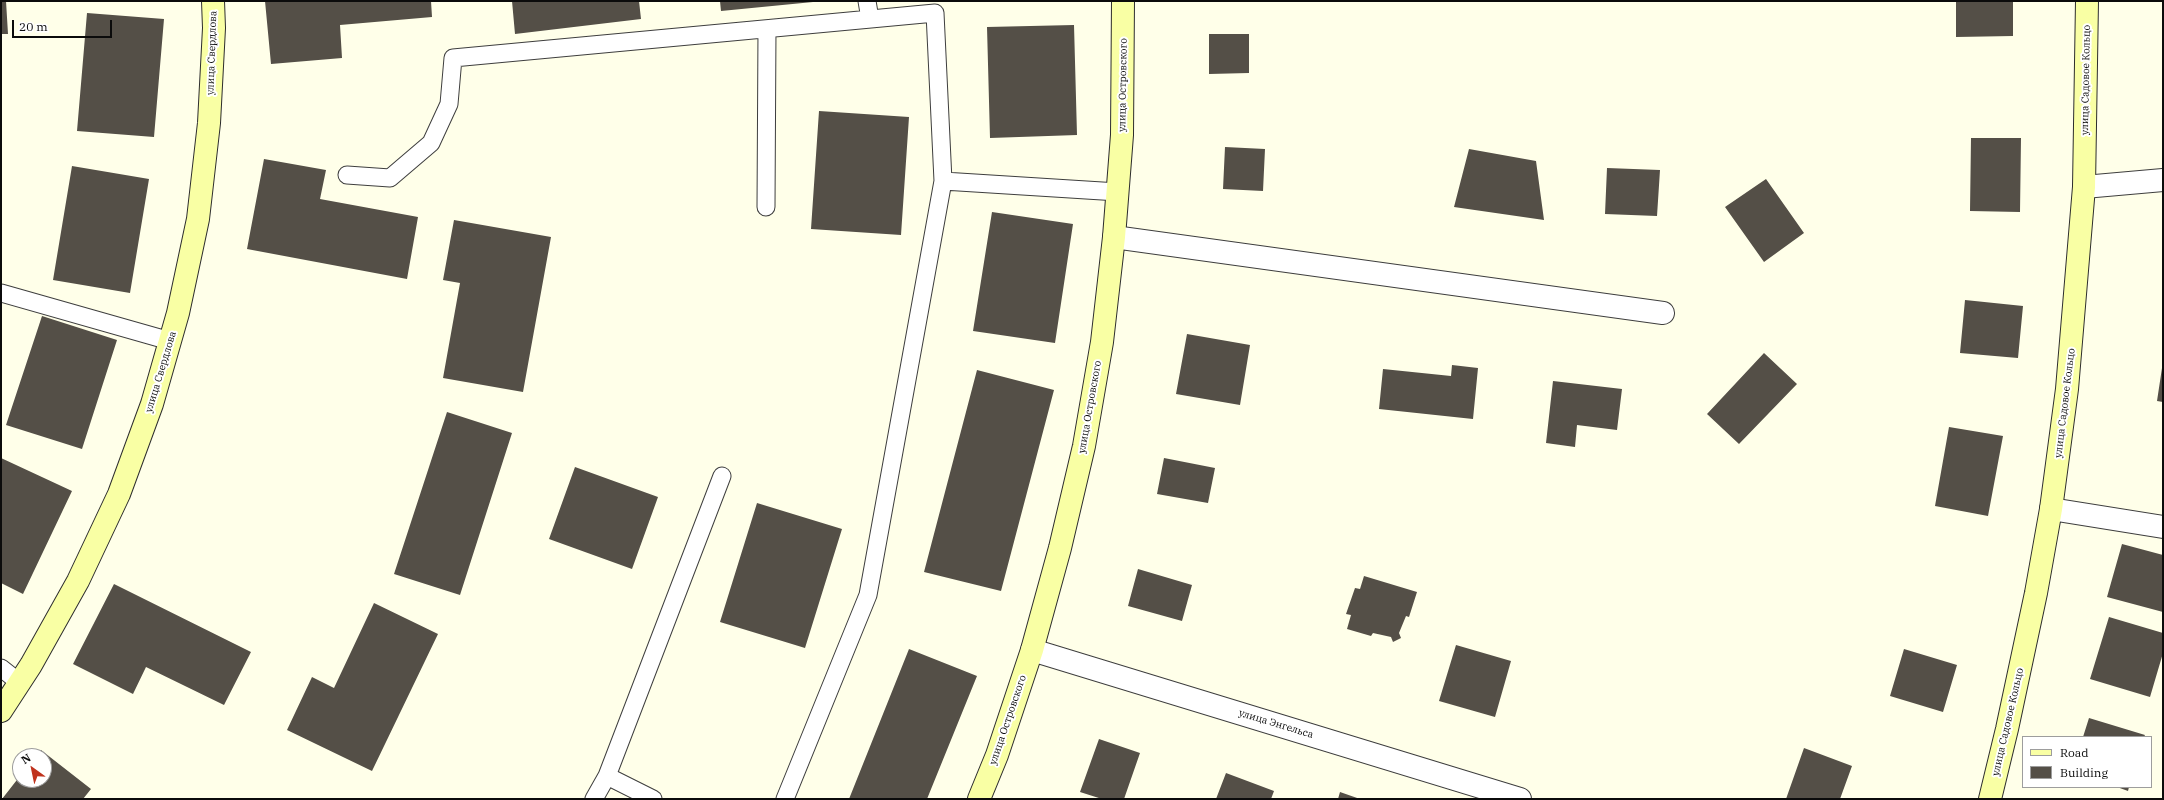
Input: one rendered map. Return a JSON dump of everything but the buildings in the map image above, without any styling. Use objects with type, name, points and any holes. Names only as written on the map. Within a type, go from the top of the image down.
[{"type":"street","name":"улица Свердлова","points":[[1,711],[20,683],[78,581],[119,494],[152,404],[178,312],[198,219],[209,123],[214,28],[213,1]]},
{"type":"street","name":"улица Островского","points":[[979,799],[997,755],[1032,650],[1060,548],[1084,446],[1102,342],[1118,192],[1122,135],[1123,1]]},
{"type":"street","name":"улица Садовое Кольцо","points":[[1990,799],[2021,669],[2051,509],[2068,382],[2084,187],[2087,1]]},
{"type":"street","points":[[2084,187],[2163,180]]},
{"type":"street","points":[[1114,237],[1663,313]]},
{"type":"street","points":[[2051,509],[2163,527]]},
{"type":"street","name":"улица Энгельса","points":[[1032,650],[1520,799]]},
{"type":"lane","points":[[867,1],[870,19]]},
{"type":"lane","points":[[347,175],[390,178],[431,143],[448,104],[453,58],[935,13],[943,180],[868,595],[785,799]]},
{"type":"lane","points":[[766,207],[767,29]]},
{"type":"lane","points":[[943,180],[1118,192]]},
{"type":"lane","points":[[1,293],[170,341]]},
{"type":"lane","points":[[594,799],[607,776],[722,476]]},
{"type":"lane","points":[[1,668],[20,683]]},
{"type":"lane","points":[[607,776],[653,799]]}]
